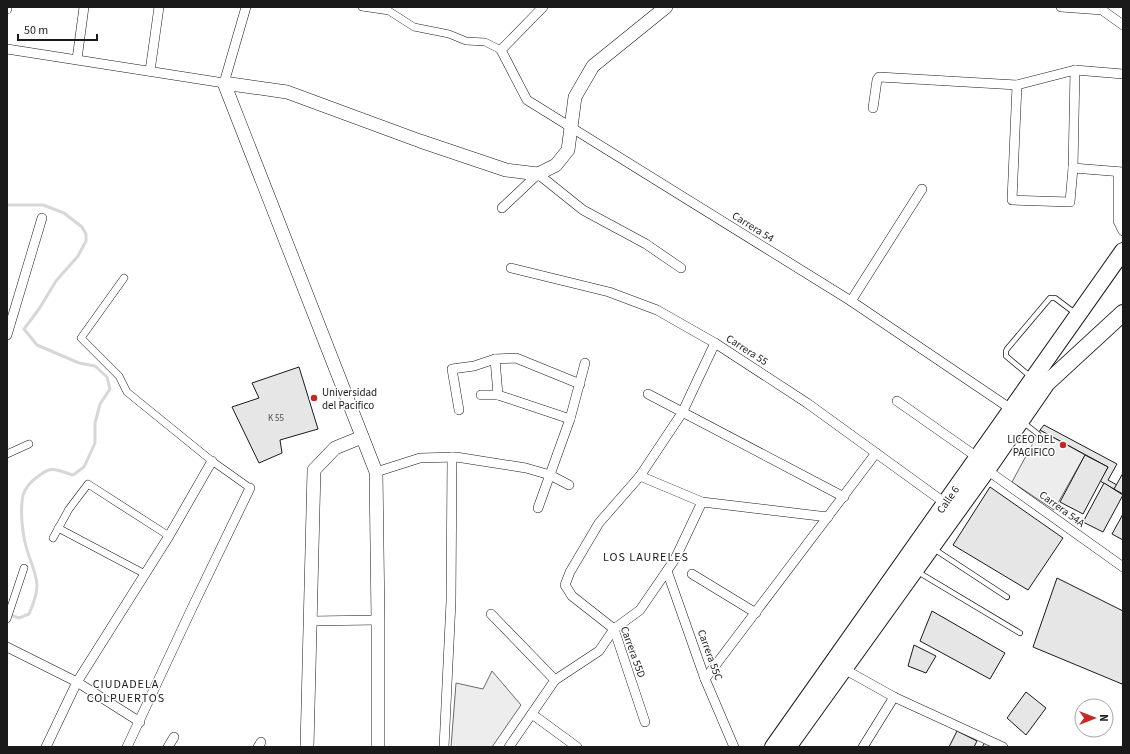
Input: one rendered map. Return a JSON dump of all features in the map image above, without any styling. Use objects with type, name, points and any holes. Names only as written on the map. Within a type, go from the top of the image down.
[{"type":"highway","name":"Calle 6","points":[[1016,415],[1033,379],[1123,251]]},
{"type":"highway","name":"Calle 6","points":[[788,747],[931,547],[982,464],[1016,415],[1047,383],[1123,314]]},
{"type":"highway","name":"Calle 6","points":[[773,747],[945,503],[982,464]]},
{"type":"main road","points":[[378,747],[376,472],[224,83],[287,92],[420,141],[506,170],[538,174],[556,165],[568,150],[575,97],[593,66],[666,7]]},
{"type":"main road","points":[[307,747],[314,470],[335,448],[362,437]]},
{"type":"street","points":[[77,59],[84,7]]},
{"type":"street","points":[[150,71],[160,7]]},
{"type":"street","points":[[7,49],[224,83],[246,7]]},
{"type":"street","points":[[362,7],[389,11],[414,28],[449,34],[466,41],[485,42],[501,50],[542,7]]},
{"type":"street","points":[[1061,7],[1102,9],[1123,25]]},
{"type":"street","name":"Carrera 54","points":[[501,50],[527,100],[851,301],[1016,415]]},
{"type":"street","points":[[1017,85],[1012,200],[1070,202],[1073,168],[1075,70]]},
{"type":"street","points":[[873,108],[877,80],[879,77],[1017,85],[1075,70],[1123,74]]},
{"type":"street","points":[[1073,168],[1121,172],[1118,221],[1123,231]]},
{"type":"street","points":[[502,208],[538,174],[583,210],[646,244],[681,268]]},
{"type":"street","points":[[851,301],[922,189]]},
{"type":"street","points":[[7,335],[42,218]]},
{"type":"street","name":"Carrera 55","points":[[511,268],[609,292],[657,310],[715,343],[807,403],[945,503]]},
{"type":"street","points":[[124,278],[81,338],[119,376],[127,392],[212,461],[250,488],[127,747]]},
{"type":"street","points":[[715,343],[682,413],[640,476],[702,502],[828,517]]},
{"type":"street","points":[[459,410],[452,369],[474,366],[495,359],[516,358],[580,384]]},
{"type":"street","points":[[495,359],[498,395]]},
{"type":"street","points":[[538,508],[570,418],[585,363]]},
{"type":"street","points":[[648,394],[844,497]]},
{"type":"street","points":[[481,395],[498,395],[570,418]]},
{"type":"street","name":"Carrera 54A","points":[[897,401],[1123,567]]},
{"type":"street","points":[[7,454],[29,444]]},
{"type":"street","points":[[706,679],[876,453]]},
{"type":"street","points":[[444,747],[451,601],[452,457]]},
{"type":"street","points":[[376,472],[420,458],[452,457],[526,468],[550,475],[570,485]]},
{"type":"street","points":[[46,747],[77,682],[169,536],[212,461]]},
{"type":"street","name":"Carrera 55D","points":[[640,476],[599,523],[570,572],[566,585],[572,596],[614,629],[645,722]]},
{"type":"street","points":[[53,538],[69,509],[88,484],[169,536]]},
{"type":"street","points":[[509,747],[555,680],[599,652],[614,629],[640,610],[676,559],[702,502]]},
{"type":"street","points":[[58,528],[145,574]]},
{"type":"street","points":[[7,619],[12,608],[24,568]]},
{"type":"street","name":"Carrera 55C","points":[[667,571],[706,679],[734,747]]},
{"type":"street","points":[[692,574],[756,613]]},
{"type":"street","points":[[491,614],[555,680]]},
{"type":"street","points":[[310,621],[378,620]]},
{"type":"street","points":[[7,647],[77,682],[140,722]]},
{"type":"street","points":[[844,669],[894,697],[1003,747]]},
{"type":"street","points":[[863,747],[894,697]]},
{"type":"street","points":[[532,714],[577,747]]},
{"type":"street","points":[[168,747],[174,737]]},
{"type":"lane","points":[[1033,379],[1006,356],[1007,349],[1050,298],[1055,298],[1078,315]]},
{"type":"lane","points":[[1016,415],[1038,434]]},
{"type":"lane","points":[[931,547],[1007,597]]},
{"type":"lane","points":[[914,570],[1020,633]]},
{"type":"shaded area","points":[[1040,430],[1085,455],[1054,510],[1012,482]]},
{"type":"shaded area","points":[[492,671],[521,705],[492,747],[451,747],[456,683],[483,689]]},
{"type":"building","points":[[299,367],[318,429],[280,440],[282,453],[259,463],[232,407],[259,398],[252,383]]},
{"type":"building","points":[[1044,425],[1117,464],[1108,480],[1117,485],[1114,489],[1100,481],[1108,467],[1040,430]]},
{"type":"building","points":[[1085,455],[1108,467],[1083,514],[1060,502]]},
{"type":"building","points":[[1123,473],[1123,494],[1114,489]]},
{"type":"building","points":[[1104,483],[1123,495],[1103,532],[1083,522]]},
{"type":"building","points":[[990,487],[1063,538],[1028,590],[953,545]]},
{"type":"building","points":[[1123,514],[1123,540],[1112,534]]},
{"type":"building","points":[[1057,578],[1123,611],[1122,684],[1033,647]]},
{"type":"building","points":[[932,611],[1005,653],[990,679],[920,641]]},
{"type":"building","points":[[914,645],[936,656],[926,673],[908,666]]},
{"type":"building","points":[[1026,692],[1046,708],[1026,735],[1007,718]]},
{"type":"building","points":[[957,731],[977,741],[974,747],[949,747]]},
{"type":"building","points":[[986,741],[997,747],[982,747]]},
{"type":"waterway","points":[[7,205],[43,205],[64,213],[82,227],[86,234],[86,241],[78,256],[56,281],[39,309],[24,329],[37,345],[79,363],[95,366],[107,377],[110,389],[100,404],[95,423],[95,443],[84,467],[73,475],[53,469],[46,471],[32,481],[23,495],[23,527],[27,551],[35,575],[37,589],[29,614],[19,618],[8,614]]},
{"type":"place","name":"Universidad del Pacifico","points":[[314,398]]},
{"type":"place","name":"LICEO DEL PACIFICO","points":[[1063,445]]},
{"type":"district","name":"LOS LAURELES","points":[[646,557]]},
{"type":"district","name":"CIUDADELA COLPUERTOS","points":[[126,691]]}]
